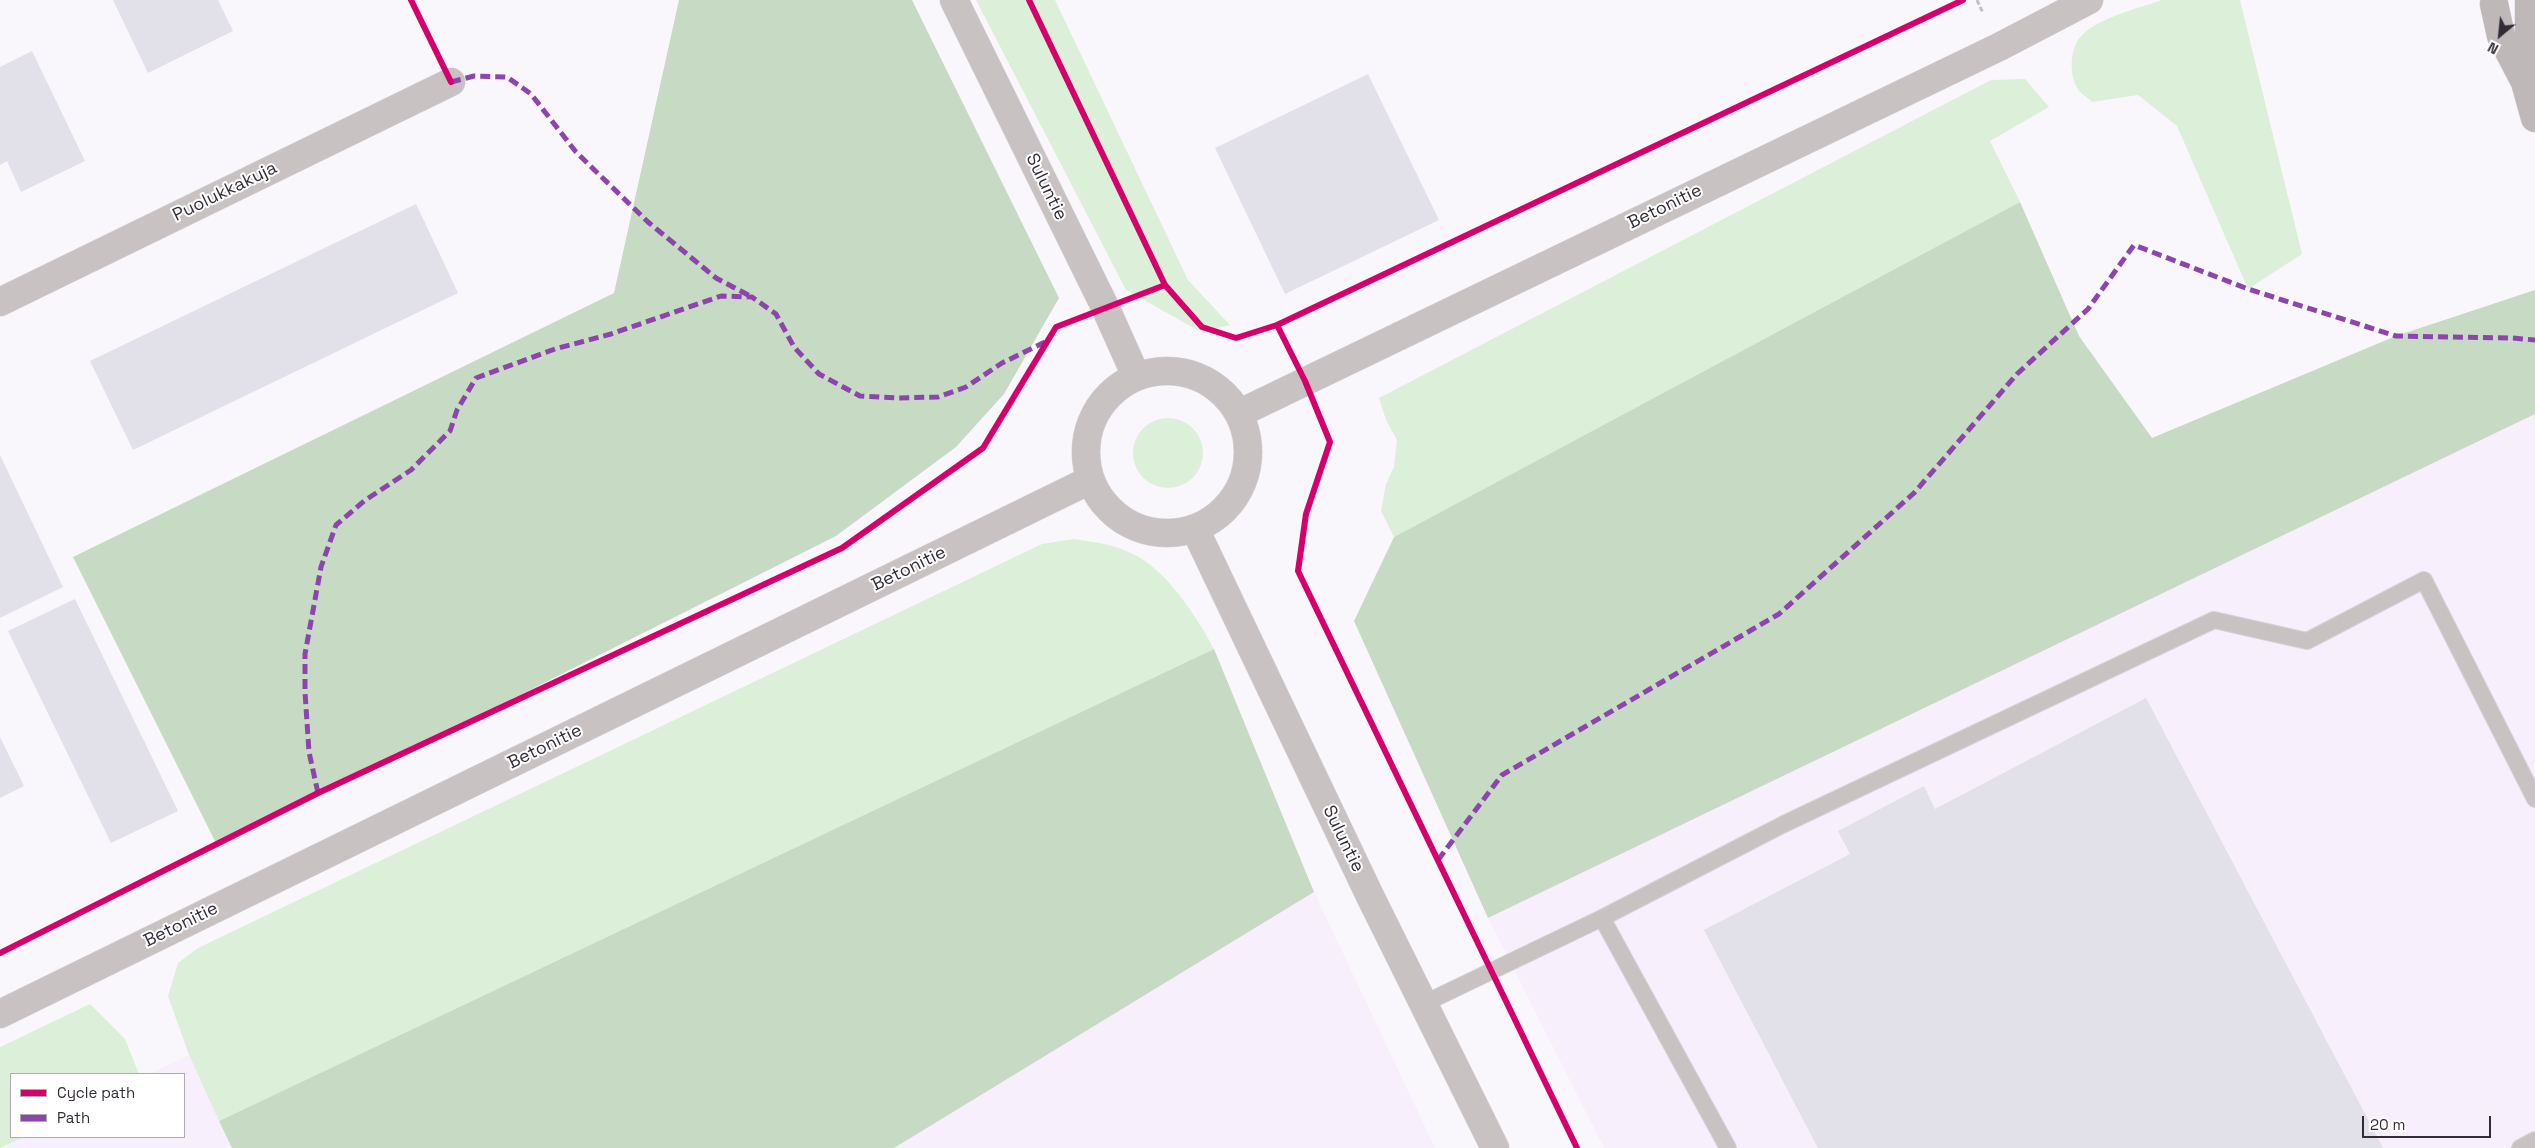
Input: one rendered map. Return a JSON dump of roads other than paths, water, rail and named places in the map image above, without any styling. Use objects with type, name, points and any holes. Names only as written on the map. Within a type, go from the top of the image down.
[{"type":"main road","points":[[2521,0],[2485,2],[2525,82],[2535,118]]},
{"type":"main road","points":[[2525,82],[2529,34],[2529,0]]},
{"type":"street","name":"Suluntie","points":[[954,0],[1106,309],[1136,376]]},
{"type":"street","name":"Betonitie","points":[[1240,413],[1990,51],[2089,0]]},
{"type":"street","name":"Puolukkakuja","points":[[0,302],[451,82]]},
{"type":"street","points":[[1176,370],[1214,383],[1240,413],[1250,459],[1233,502],[1195,529],[1153,533],[1114,515],[1090,480],[1086,439],[1103,401],[1136,376],[1176,370]]},
{"type":"street","name":"Betonitie","points":[[0,1014],[1090,480]]},
{"type":"street","name":"Suluntie","points":[[1195,529],[1423,1004],[1495,1148]]},
{"type":"lane","points":[[1423,1004],[1602,918],[1784,824],[2214,620],[2307,641],[2424,580],[2535,799]]},
{"type":"lane","points":[[1602,918],[1728,1148]]},
{"type":"lane","points":[[2520,1148],[2535,1140]]}]
